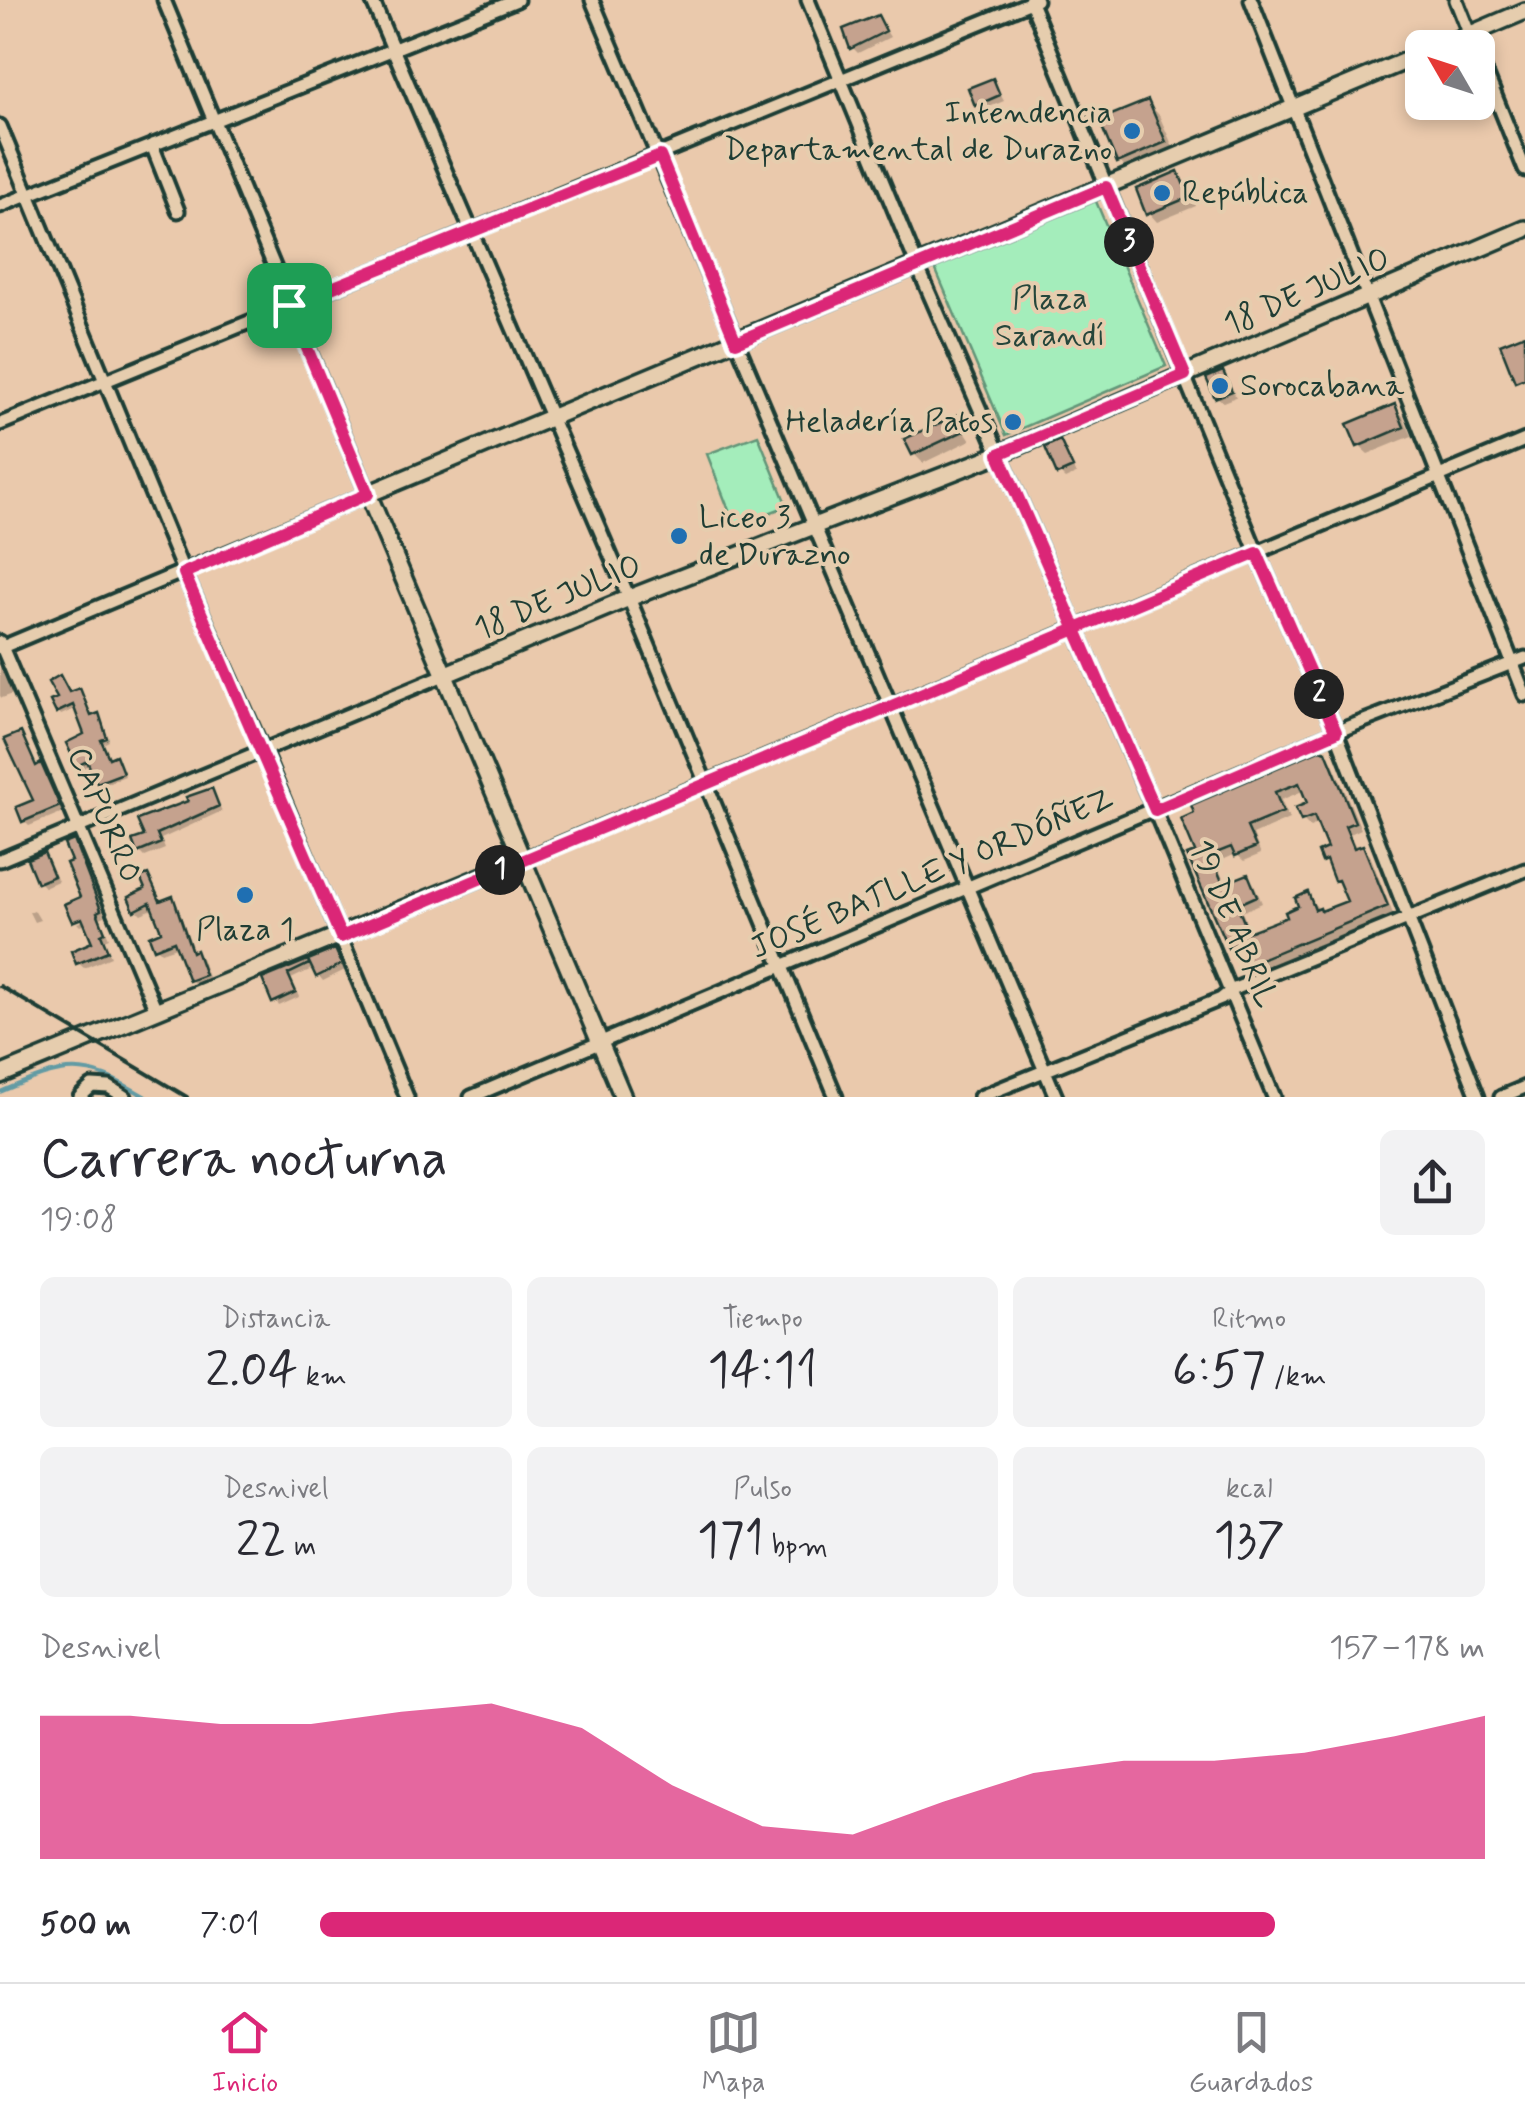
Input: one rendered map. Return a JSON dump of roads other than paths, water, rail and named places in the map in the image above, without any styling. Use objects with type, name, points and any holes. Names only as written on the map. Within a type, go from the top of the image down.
[{"type":"street","points":[[164,0],[623,1097]]},
{"type":"street","points":[[372,0],[629,598],[836,1097]]},
{"type":"street","points":[[0,206],[517,0]]},
{"type":"street","points":[[592,0],[1056,1097]]},
{"type":"street","name":"19 DE ABRIL","points":[[808,0],[917,265],[1155,810],[1274,1097]]},
{"type":"street","points":[[1251,0],[1525,695]]},
{"type":"street","points":[[1456,0],[1468,30]]},
{"type":"street","points":[[0,424],[1032,1],[1257,553],[1336,732],[1478,1097]]},
{"type":"street","points":[[1495,31],[1525,12]]},
{"type":"street","points":[[1,646],[1405,61]]},
{"type":"street","points":[[1495,96],[1525,170]]},
{"type":"street","points":[[0,126],[184,573],[264,752],[407,1097]]},
{"type":"street","points":[[152,145],[178,211]]},
{"type":"street","name":"18 DE JULIO","points":[[0,860],[629,598],[999,454],[1525,229]]},
{"type":"street","points":[[0,1076],[1076,631],[1525,440]]},
{"type":"street","name":"CAPURRO","points":[[1,646],[156,1010]]},
{"type":"street","name":"JOSÉ BATLLE Y ORDÓÑEZ","points":[[471,1097],[1336,732],[1525,658]]},
{"type":"street","points":[[980,1097],[1046,1073],[1221,999],[1232,990],[1525,870]]},
{"type":"street","points":[[80,1097],[92,1086],[109,1087],[125,1097]]},
{"type":"street","points":[[1501,1097],[1525,1087]]},
{"type":"waterway","points":[[0,1092],[42,1076],[74,1070],[106,1076],[146,1097]]},
{"type":"railway","points":[[0,986],[187,1097]]},
{"type":"place","name":"Intendencia Departamental de Durazno","points":[[1132,131]]},
{"type":"place","name":"República","points":[[1162,193]]},
{"type":"place","name":"Sorocabana","points":[[1220,386]]},
{"type":"place","name":"Heladería Patos","points":[[1013,422]]},
{"type":"place","name":"Liceo 3 de Durazno","points":[[679,536]]},
{"type":"place","name":"Plaza 1","points":[[245,895]]},
{"type":"park label","name":"Plaza Sarandí","points":[[1050,318]]}]
